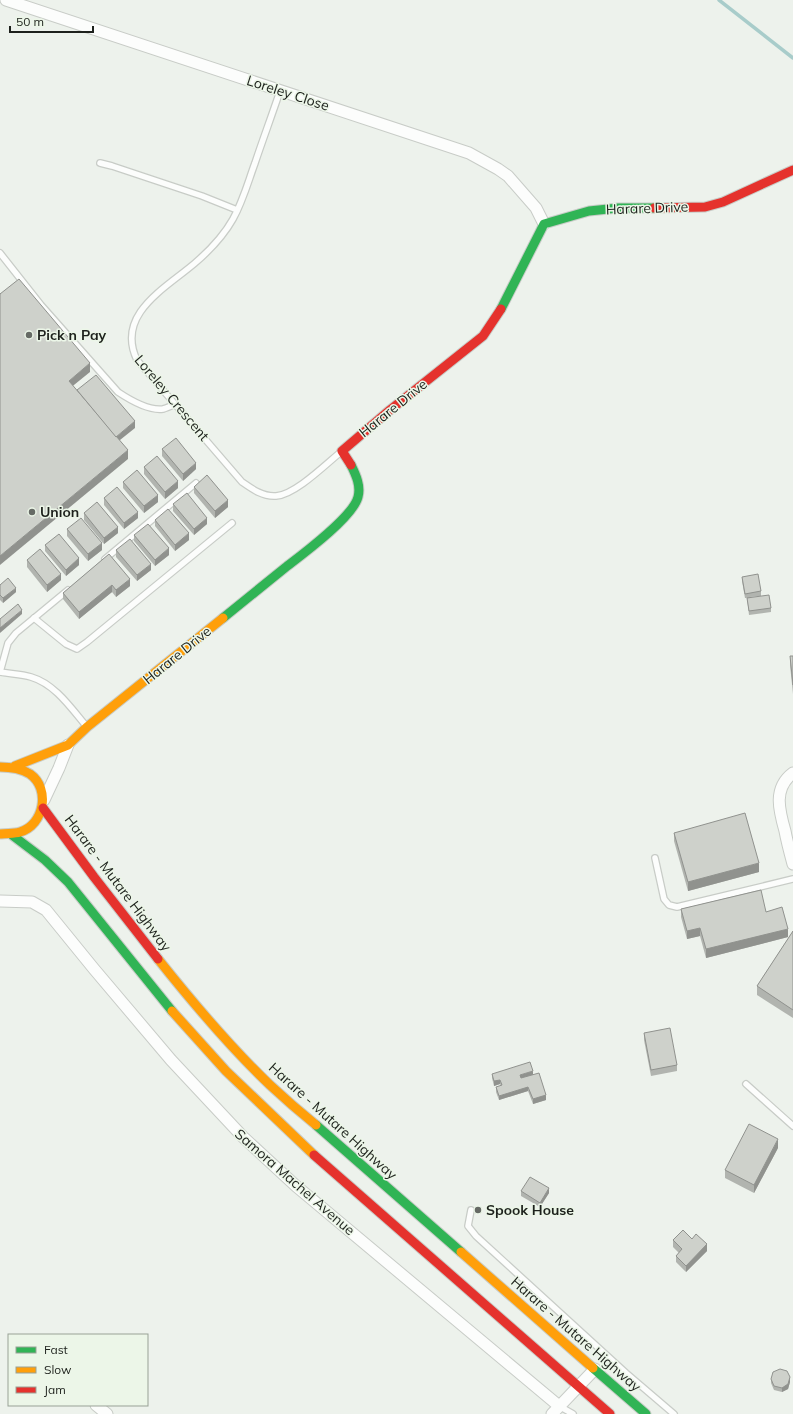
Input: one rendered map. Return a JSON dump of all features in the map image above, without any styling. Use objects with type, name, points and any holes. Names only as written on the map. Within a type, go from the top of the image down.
[{"type":"main road","name":"Harare Drive","points":[[8,766],[68,745],[87,727],[325,536],[356,506],[360,494],[359,483],[353,468],[342,451],[390,410],[483,336],[503,308],[524,262],[544,224],[583,213],[611,209],[711,205],[738,196],[793,170]]},
{"type":"main road","points":[[0,760],[8,766],[26,770],[36,778],[41,789],[43,804],[39,818],[32,827],[12,835],[0,834]]},
{"type":"main road","name":"Harare - Mutare Highway","points":[[43,804],[94,877],[184,993],[240,1056],[361,1165],[646,1414]]},
{"type":"main road","points":[[12,835],[45,860],[68,882],[197,1040],[226,1072],[323,1164],[447,1270],[610,1414]]},
{"type":"street","name":"Loreley Close","points":[[6,0],[444,144],[474,156],[508,176],[536,208],[544,224]]},
{"type":"street","name":"Harare Drive","points":[[43,804],[68,745]]},
{"type":"street","points":[[793,773],[781,786],[779,808],[793,864]]},
{"type":"street","name":"Samora Machel Avenue","points":[[0,901],[32,902],[46,910],[171,1060],[243,1137],[296,1186],[555,1410]]},
{"type":"street","points":[[555,1410],[595,1368]]},
{"type":"street","points":[[97,1406],[107,1414]]},
{"type":"lane","name":"Loreley Crescent","points":[[280,91],[241,202],[232,221],[205,254],[148,302],[139,314],[133,326],[131,342],[133,352],[137,360],[242,482],[255,491],[276,496],[284,494],[297,488],[342,451]]},
{"type":"lane","points":[[100,163],[202,196],[237,210]]},
{"type":"lane","points":[[0,253],[41,305],[118,392],[134,403],[147,407],[161,409],[175,404]]},
{"type":"lane","points":[[100,563],[196,483]]},
{"type":"lane","points":[[34,618],[66,644],[77,648],[88,642],[232,523]]},
{"type":"lane","points":[[70,588],[16,633],[8,643],[0,672],[31,677],[39,680],[60,695],[87,727]]},
{"type":"lane","points":[[655,858],[664,899],[669,905],[677,907],[793,880]]},
{"type":"lane","points":[[746,1084],[793,1126]]},
{"type":"lane","points":[[471,1210],[468,1226],[476,1236],[626,1373],[674,1414]]},
{"type":"lane","points":[[555,1410],[573,1414]]},
{"type":"building","name":"Union","points":[[19,279],[90,363],[69,381],[128,450],[0,556],[0,294]]},
{"type":"building","points":[[96,375],[135,421],[116,437],[77,390]]},
{"type":"building","points":[[176,438],[196,463],[183,474],[162,449]]},
{"type":"building","points":[[157,456],[178,481],[165,492],[144,467]]},
{"type":"building","points":[[137,470],[158,495],[144,506],[123,482]]},
{"type":"building","points":[[207,475],[228,500],[215,511],[194,487]]},
{"type":"building","points":[[117,487],[138,512],[124,523],[104,498]]},
{"type":"building","points":[[187,493],[207,518],[194,529],[173,504]]},
{"type":"building","points":[[97,502],[118,527],[104,538],[84,513]]},
{"type":"building","points":[[168,509],[189,533],[175,545],[155,520]]},
{"type":"building","points":[[81,518],[102,543],[88,554],[67,529]]},
{"type":"building","points":[[148,524],[169,548],[155,560],[134,535]]},
{"type":"building","points":[[59,534],[79,558],[66,570],[45,545]]},
{"type":"building","points":[[130,539],[151,564],[137,575],[116,550]]},
{"type":"building","points":[[40,549],[61,574],[47,585],[27,560]]},
{"type":"building","points":[[109,554],[130,579],[116,590],[112,585],[79,612],[63,593]]},
{"type":"building","points":[[758,574],[761,591],[745,594],[742,577]]},
{"type":"building","points":[[8,578],[16,588],[3,598],[0,595],[0,585]]},
{"type":"building","points":[[769,595],[771,608],[749,611],[747,598]]},
{"type":"building","points":[[18,604],[22,610],[0,628],[0,619]]},
{"type":"building","points":[[790,656],[793,656],[793,685]]},
{"type":"building","points":[[745,813],[759,863],[688,882],[674,833]]},
{"type":"building","points":[[761,890],[766,912],[782,907],[788,929],[706,949],[700,928],[687,931],[681,909]]},
{"type":"building","points":[[793,931],[793,1010],[757,986]]},
{"type":"building","points":[[670,1028],[677,1065],[651,1070],[644,1033]]},
{"type":"building","points":[[530,1062],[533,1071],[520,1075],[521,1078],[539,1073],[546,1095],[533,1099],[528,1087],[499,1096],[496,1087],[502,1085],[500,1080],[494,1081],[492,1074]]},
{"type":"building","points":[[749,1124],[778,1139],[754,1185],[725,1170]]},
{"type":"building","points":[[530,1177],[549,1188],[540,1203],[521,1191]]},
{"type":"building","points":[[683,1230],[692,1239],[696,1234],[707,1244],[686,1266],[676,1256],[682,1249],[673,1240]]},
{"type":"building","points":[[780,1369],[787,1371],[790,1377],[788,1384],[782,1388],[774,1386],[771,1379],[773,1372]]},
{"type":"waterway","points":[[719,0],[793,58]]},
{"type":"traffic: fast","points":[[501,309],[544,224],[589,211],[618,208],[654,208]]},
{"type":"traffic: fast","points":[[223,618],[326,535],[347,515],[354,505],[359,493],[358,481],[351,465]]},
{"type":"traffic: fast","points":[[12,835],[45,860],[68,882],[172,1011]]},
{"type":"traffic: fast","points":[[316,1125],[461,1252]]},
{"type":"traffic: fast","points":[[593,1368],[646,1414]]},
{"type":"traffic: slow","points":[[15,766],[68,745],[87,727],[223,618]]},
{"type":"traffic: slow","points":[[0,767],[15,768],[30,774],[41,788],[42,797],[42,806],[35,822],[28,828],[18,833],[1,834]]},
{"type":"traffic: slow","points":[[158,959],[198,1008],[240,1055],[276,1090],[316,1125]]},
{"type":"traffic: slow","points":[[172,1011],[226,1071],[314,1155]]},
{"type":"traffic: slow","points":[[461,1252],[593,1368]]},
{"type":"traffic: jam","points":[[654,208],[705,207],[723,202],[793,170]]},
{"type":"traffic: jam","points":[[351,465],[342,451],[390,410],[483,336],[501,309]]},
{"type":"traffic: jam","points":[[43,808],[94,877],[158,959]]},
{"type":"traffic: jam","points":[[314,1155],[610,1414]]},
{"type":"place","name":"Pick n Pay","points":[[29,335]]},
{"type":"place","name":"Union","points":[[32,512]]},
{"type":"place","name":"Spook House","points":[[478,1210]]}]
